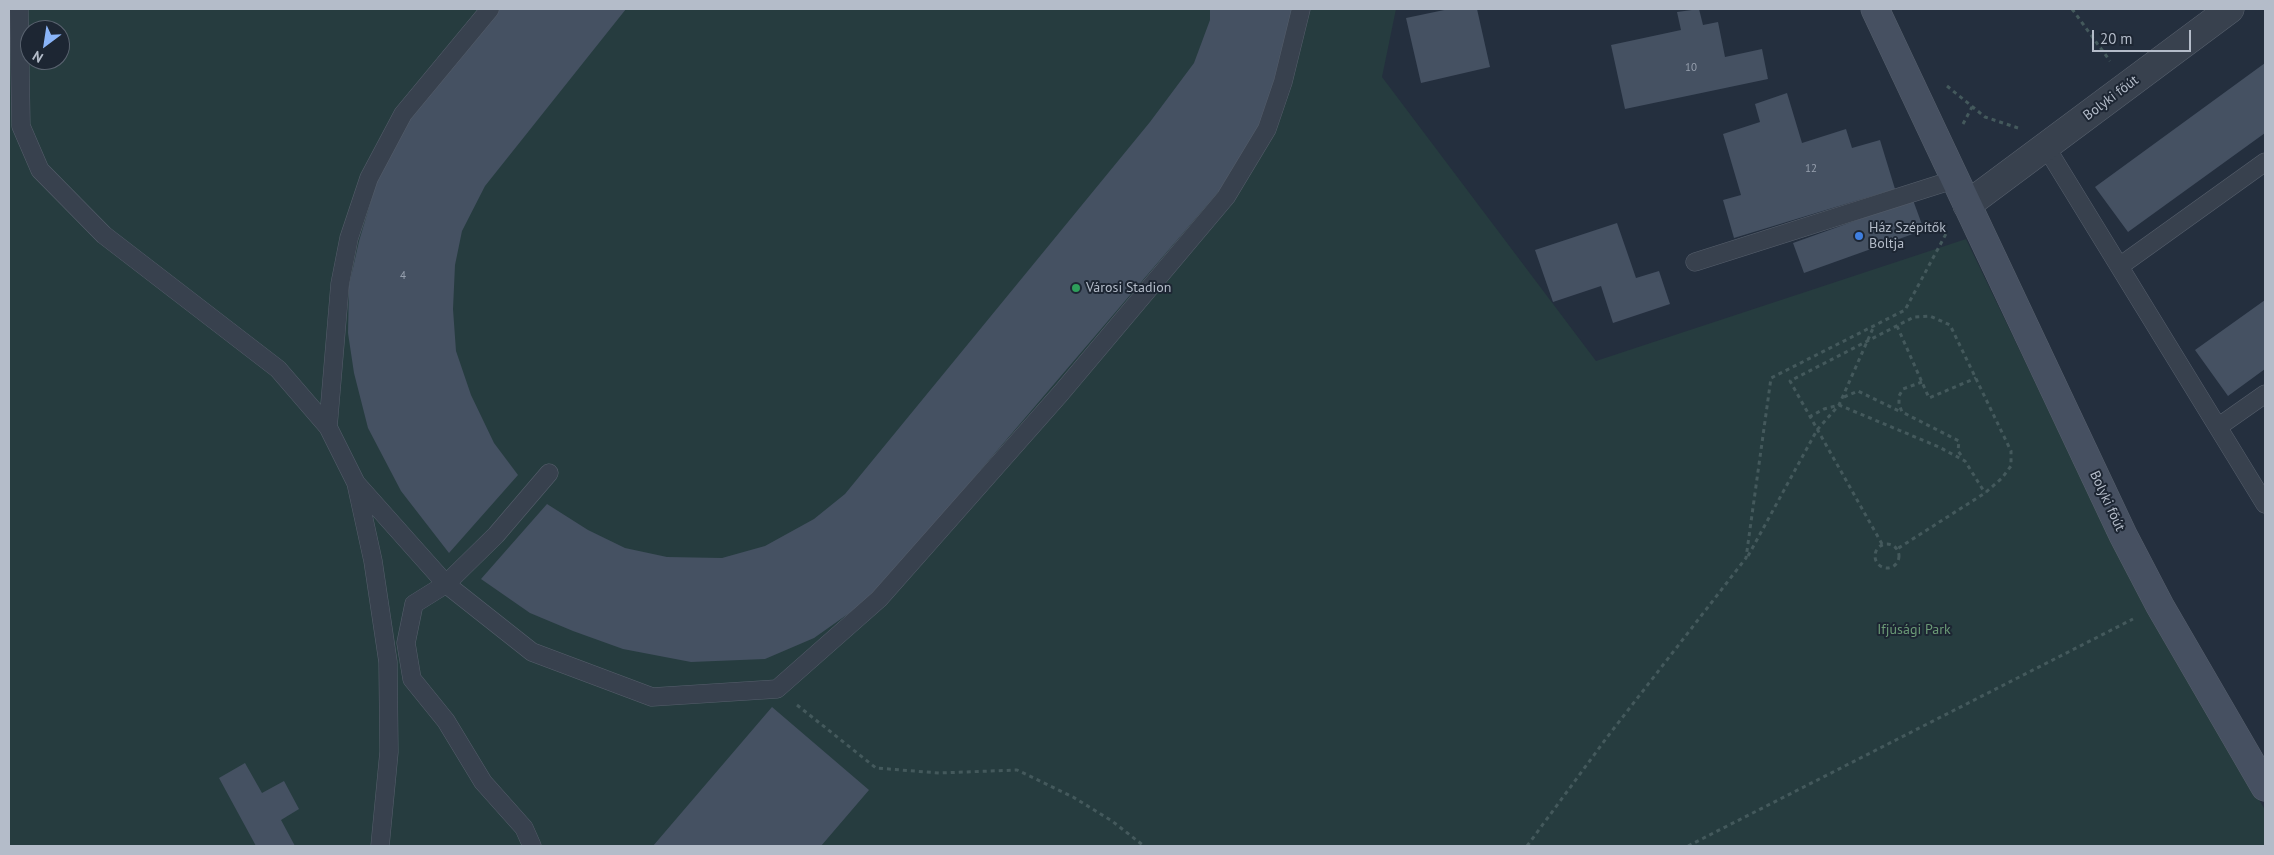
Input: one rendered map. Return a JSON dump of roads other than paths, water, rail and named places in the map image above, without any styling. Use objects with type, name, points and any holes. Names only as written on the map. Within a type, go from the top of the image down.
[{"type":"main road","name":"Bolyki főút","points":[[1875,9],[2123,535],[2160,606],[2265,787]]},
{"type":"street","name":"Bolyki főút","points":[[1967,205],[2230,9]]},
{"type":"lane","points":[[19,9],[21,126],[40,170],[104,235],[278,369],[328,426],[356,483],[373,561],[388,662],[389,752],[380,846]]},
{"type":"lane","points":[[328,426],[340,284],[349,238],[369,178],[403,114],[490,9]]},
{"type":"lane","points":[[356,483],[446,584],[532,652],[652,697],[777,689],[879,599],[1061,394],[1226,198],[1267,129],[1284,82],[1301,9]]},
{"type":"lane","points":[[2046,146],[2265,504]]},
{"type":"lane","points":[[2120,266],[2265,162]]},
{"type":"lane","points":[[1695,262],[1956,179]]},
{"type":"lane","points":[[2218,427],[2265,394]]},
{"type":"lane","points":[[532,846],[524,828],[483,782],[446,721],[412,679],[406,643],[414,604],[446,584],[496,535],[549,474]]},
{"type":"place","name":"Ház Szépítők Boltja","points":[[1859,236]]},
{"type":"place","name":"Városi Stadion","points":[[1076,288]]},
{"type":"park label","name":"Ifjúsági Park","points":[[1914,630]]}]
